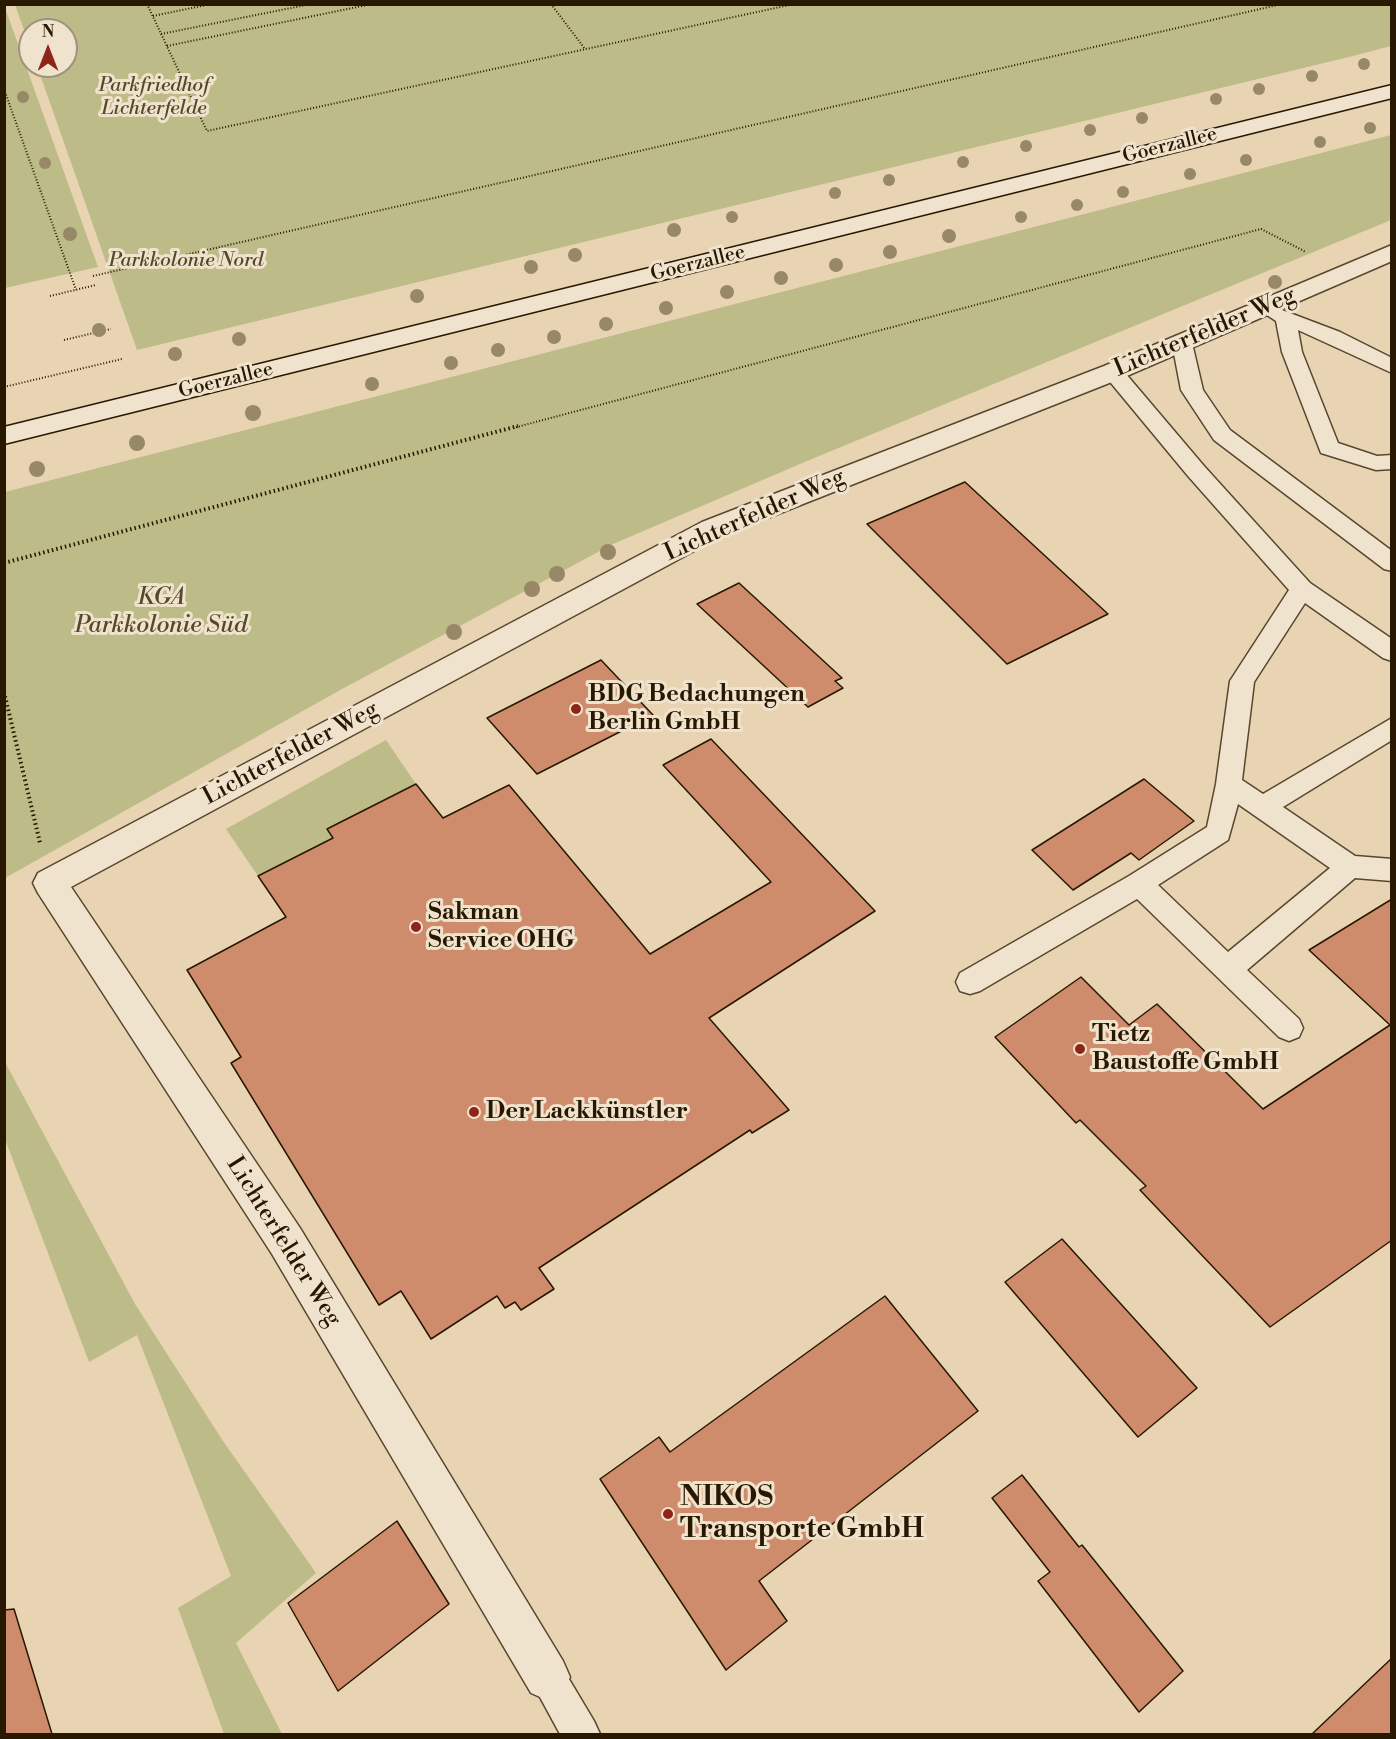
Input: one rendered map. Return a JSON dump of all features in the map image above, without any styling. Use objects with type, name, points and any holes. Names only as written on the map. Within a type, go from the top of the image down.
[{"type":"street","name":"Goerzallee","points":[[4,436],[1392,91]]},
{"type":"street","name":"Lichterfelder Weg","points":[[547,1677],[286,1241],[50,882],[712,529],[1182,343],[1275,314],[1347,273],[1392,252]]},
{"type":"lane","points":[[1275,314],[1333,336],[1392,367]]},
{"type":"lane","points":[[1275,314],[1329,448],[1376,463],[1392,462]]},
{"type":"lane","points":[[1182,343],[1192,390],[1222,435],[1392,563]]},
{"type":"lane","points":[[1113,372],[1196,471],[1302,589],[1392,652]]},
{"type":"lane","points":[[970,982],[1139,884],[1219,832],[1229,784],[1242,681],[1302,589]]},
{"type":"lane","points":[[1262,807],[1392,727]]},
{"type":"lane","points":[[1229,784],[1350,867],[1392,870]]},
{"type":"lane","points":[[1227,969],[1350,867]]},
{"type":"lane","points":[[1139,884],[1289,1029]]},
{"type":"lane","points":[[547,1677],[580,1734]]},
{"type":"path","points":[[147,4],[207,131],[794,4]]},
{"type":"path","points":[[153,16],[210,4]]},
{"type":"path","points":[[161,34],[311,4]]},
{"type":"path","points":[[167,46],[372,4]]},
{"type":"path","points":[[551,4],[586,49]]},
{"type":"path","points":[[93,276],[1282,4]]},
{"type":"path","points":[[4,89],[76,290]]},
{"type":"path","points":[[4,563],[1261,229],[1347,273]]},
{"type":"path","points":[[50,296],[96,285]]},
{"type":"path","points":[[64,340],[111,329]]},
{"type":"path","points":[[4,387],[122,359]]},
{"type":"path","points":[[4,692],[50,882]]},
{"type":"green space","name":"Parkkolonie Nord","points":[[1391,4],[1391,46],[137,350],[41,78],[78,78],[78,18],[20,18],[15,5]]},
{"type":"green space","points":[[4,5],[18,44],[18,78],[30,78],[98,267],[4,288]]},
{"type":"green space","name":"KGA Parkkolonie Süd","points":[[1391,135],[1391,220],[807,461],[613,544],[342,689],[5,878],[5,492]]},
{"type":"green space","points":[[386,740],[416,784],[327,829],[333,838],[258,876],[226,829]]},
{"type":"green space","points":[[5,1062],[135,1304],[223,1441],[316,1573],[236,1643],[282,1734],[224,1734],[178,1608],[231,1576],[137,1335],[89,1362],[5,1139]]},
{"type":"building","points":[[965,482],[1108,614],[1007,664],[867,524]]},
{"type":"building","points":[[739,583],[842,678],[835,681],[843,688],[808,707],[697,604]]},
{"type":"building","name":"BDG Bedachungen Berlin GmbH","points":[[601,660],[653,715],[537,774],[487,718]]},
{"type":"building","name":"Der Lackkünstler","points":[[711,739],[875,911],[709,1018],[789,1110],[752,1133],[750,1130],[539,1268],[554,1289],[521,1310],[515,1302],[505,1308],[497,1296],[431,1339],[401,1291],[379,1305],[231,1063],[241,1057],[187,970],[286,917],[258,876],[333,838],[327,829],[416,784],[443,818],[509,785],[650,954],[771,882],[663,765]]},
{"type":"building","points":[[1144,779],[1194,821],[1139,860],[1131,853],[1073,890],[1032,850]]},
{"type":"building","points":[[1392,899],[1392,1240],[1270,1327],[1140,1190],[1146,1186],[1080,1120],[1076,1123],[995,1037],[1081,977],[1129,1025],[1157,1004],[1263,1109],[1390,1025],[1309,950]]},
{"type":"building","points":[[1062,1239],[1197,1388],[1138,1437],[1005,1282]]},
{"type":"building","points":[[885,1296],[978,1411],[759,1581],[787,1621],[726,1670],[600,1479],[659,1437],[670,1452]]},
{"type":"building","points":[[1022,1475],[1079,1547],[1082,1545],[1183,1671],[1139,1712],[1038,1581],[1050,1572],[992,1498]]},
{"type":"building","points":[[397,1521],[449,1604],[338,1691],[288,1603]]},
{"type":"building","points":[[14,1609],[52,1734],[4,1734],[4,1610]]},
{"type":"building","points":[[1392,1658],[1392,1734],[1312,1734]]},
{"type":"place","name":"BDG Bedachungen Berlin GmbH","points":[[576,709]]},
{"type":"place","name":"Sakman Service OHG","points":[[416,927]]},
{"type":"place","name":"Tietz Baustoffe GmbH","points":[[1080,1049]]},
{"type":"place","name":"Der Lackkünstler","points":[[474,1112]]},
{"type":"place","name":"NIKOS Transporte GmbH","points":[[668,1514]]},
{"type":"park label","name":"Parkfriedhof Lichterfelde","points":[[154,98]]}]
